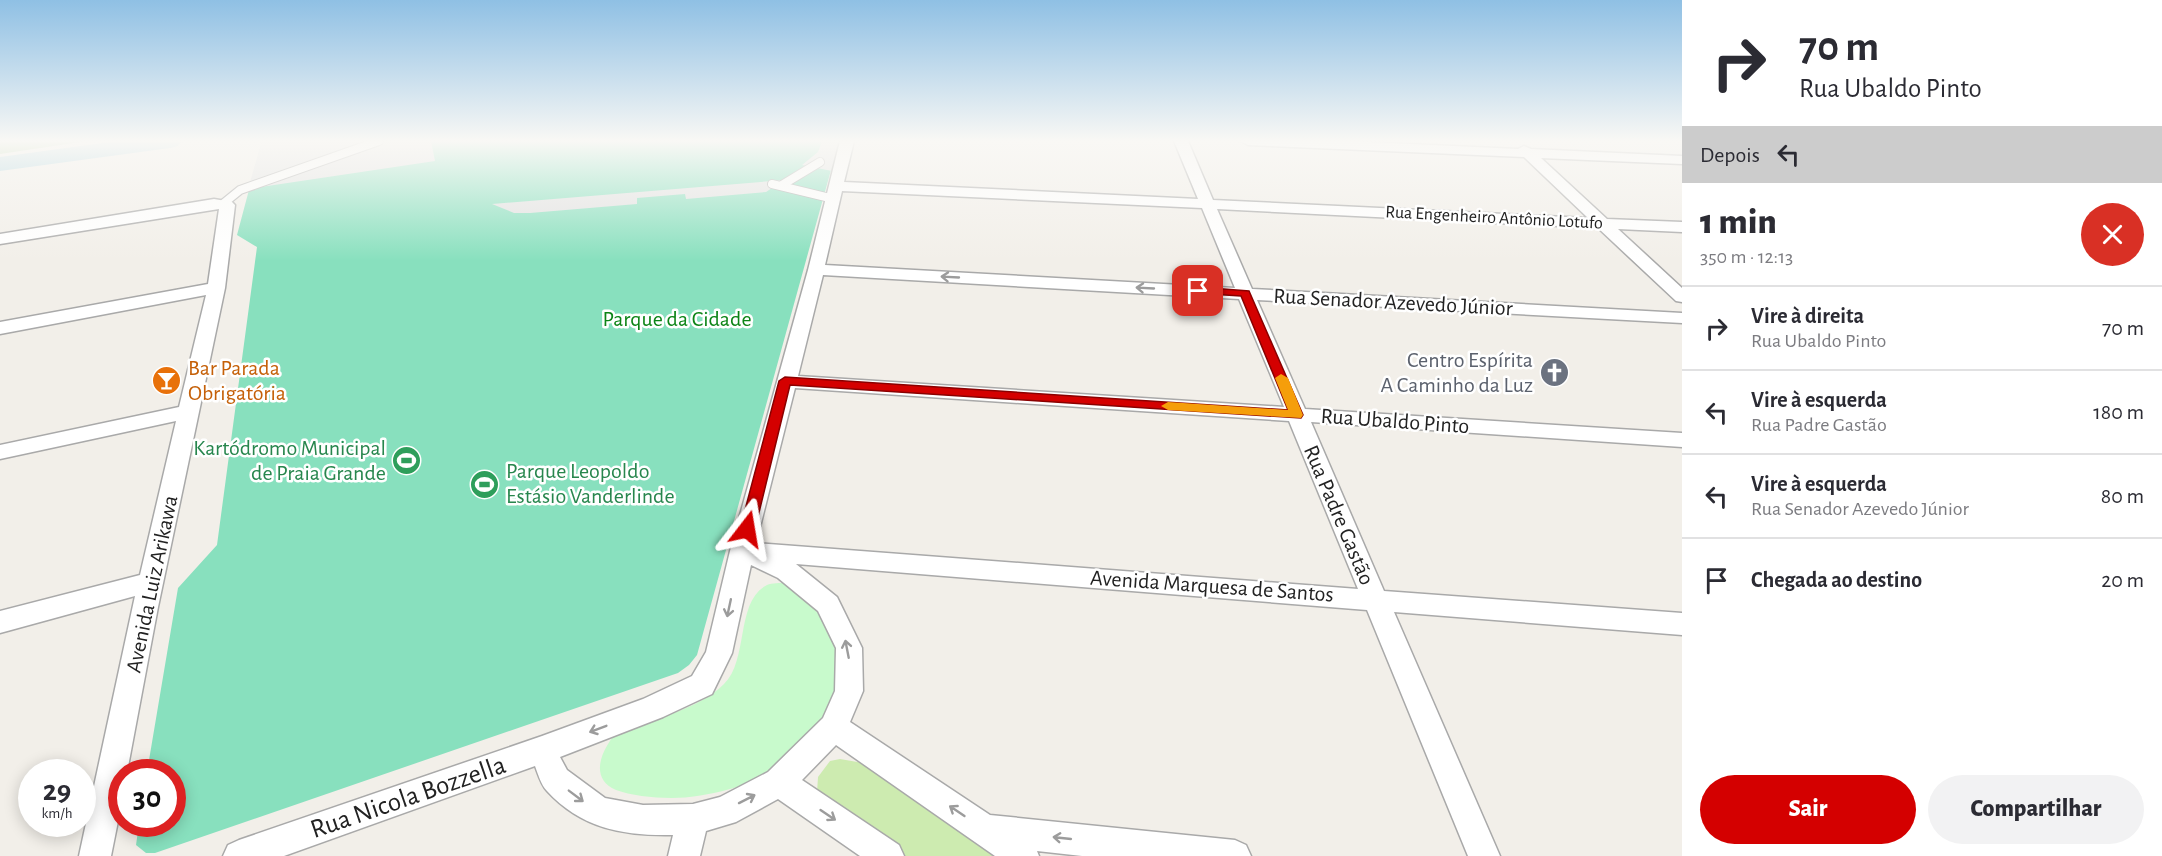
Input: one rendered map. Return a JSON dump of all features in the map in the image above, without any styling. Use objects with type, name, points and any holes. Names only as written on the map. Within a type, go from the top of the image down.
[{"type":"street","name":"Rua Nicola Bozzella","points":[[239,856],[542,750],[653,708],[702,684],[719,653],[742,551],[838,181]]},
{"type":"street","name":"Rua Padre Gastão","points":[[1198,181],[1484,856]]},
{"type":"street","points":[[1557,181],[1682,297]]},
{"type":"street","name":"Rua Engenheiro Antônio Lotufo","points":[[836,192],[1682,227]]},
{"type":"street","points":[[0,239],[226,204]]},
{"type":"street","name":"Avenida Luiz Arikawa","points":[[95,856],[216,288],[226,204]]},
{"type":"street","name":"Rua Senador Azevedo Júnior","points":[[816,270],[1682,318]]},
{"type":"street","points":[[0,328],[216,288]]},
{"type":"street","name":"Rua Ubaldo Pinto","points":[[785,381],[1682,440]]},
{"type":"street","points":[[0,452],[189,411]]},
{"type":"street","points":[[542,750],[556,780],[598,812],[643,820],[693,819],[725,811],[779,782],[834,728],[849,691],[849,648],[828,604],[789,563],[742,551]]},
{"type":"street","name":"Avenida Marquesa de Santos","points":[[789,563],[1375,598],[1682,624]]},
{"type":"street","points":[[0,622],[152,582]]},
{"type":"street","points":[[834,728],[1023,856]]},
{"type":"street","points":[[779,782],[888,856]]},
{"type":"street","points":[[684,856],[693,819]]},
{"type":"street","points":[[984,830],[1117,850],[1235,856]]},
{"type":"lane","points":[[226,204],[240,190],[265,181]]},
{"type":"lane","points":[[782,185],[789,181]]},
{"type":"lane","points":[[800,190],[806,181]]},
{"type":"lane","points":[[772,183],[800,190],[836,192]]},
{"type":"green space","name":"Kartódromo Municipal de Praia Grande","points":[[251,181],[828,181],[697,655],[689,665],[678,673],[155,853],[146,853],[136,845],[137,837],[186,837],[186,759],[149,759],[178,588],[217,545],[257,247],[237,235]]},
{"type":"green space","points":[[786,583],[809,599],[828,617],[836,642],[837,679],[833,700],[824,718],[812,732],[767,775],[723,791],[688,797],[656,798],[625,793],[607,785],[602,778],[601,762],[608,744],[619,730],[688,707],[701,701],[724,684],[732,674],[737,661],[750,604],[757,593],[767,585]]},
{"type":"green space","points":[[840,759],[863,763],[995,856],[903,856],[817,793],[818,777],[830,761]]},
{"type":"shaded area","points":[[250,181],[302,181],[248,189]]},
{"type":"shaded area","points":[[783,181],[766,192],[686,199],[685,194],[637,198],[637,204],[530,213],[514,213],[492,204]]},
{"type":"slow traffic","points":[[1168,406],[1297,415],[1281,378]]},
{"type":"place","name":"Centro Espírita A Caminho da Luz","points":[[1554,373]]},
{"type":"place","name":"Bar Parada Obrigatória","points":[[167,381]]},
{"type":"place","name":"Kartódromo Municipal de Praia Grande","points":[[407,461]]},
{"type":"place","name":"Parque Leopoldo Estásio Vanderlinde","points":[[485,484]]},
{"type":"route","points":[[747,529],[785,381],[1297,415],[1245,293],[1198,291]]},
{"type":"park label","name":"Parque da Cidade","points":[[677,319]]}]
